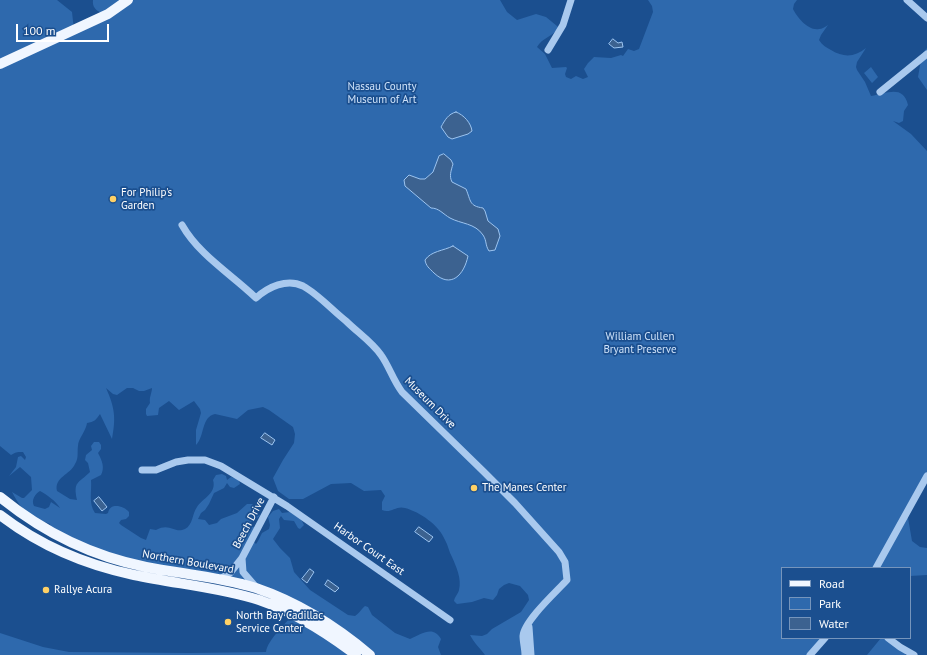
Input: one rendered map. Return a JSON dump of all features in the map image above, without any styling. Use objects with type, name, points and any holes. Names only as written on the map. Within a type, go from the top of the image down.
[{"type":"main road","points":[[0,64],[108,14],[128,0]]},
{"type":"main road","name":"Northern Boulevard","points":[[0,497],[16,510],[50,532],[101,555],[147,567],[220,579],[257,589],[296,606],[328,623],[370,655]]},
{"type":"main road","points":[[4,518],[16,510]]},
{"type":"main road","name":"Northern Boulevard","points":[[4,518],[52,547],[86,562],[107,569],[214,589],[260,600],[293,614],[313,625],[356,655]]},
{"type":"street","points":[[548,50],[563,25],[571,0]]},
{"type":"street","points":[[907,0],[927,18]]},
{"type":"street","points":[[880,92],[927,54]]},
{"type":"street","name":"Museum Drive","points":[[182,225],[197,246],[256,298],[263,291],[287,283],[303,286],[321,299],[375,348],[386,362],[394,382],[402,392],[515,503],[559,552],[565,562],[567,580],[535,614],[525,630],[525,655]]},
{"type":"street","name":"Harbor Court East","points":[[142,470],[156,470],[181,461],[196,459],[205,460],[221,466],[274,497],[450,620]]},
{"type":"street","points":[[877,567],[927,476]]},
{"type":"street","name":"Beech Drive","points":[[220,579],[230,572],[242,558],[274,497]]},
{"type":"street","name":"Beech Drive","points":[[242,558],[243,572],[257,589]]},
{"type":"street","points":[[529,623],[531,655]]},
{"type":"street","points":[[810,655],[824,639]]},
{"type":"street","points":[[889,639],[904,650],[914,655]]},
{"type":"green space","name":"William Cullen Bryant Preserve","points":[[0,0],[57,0],[72,12],[74,30],[101,13],[93,5],[93,0],[500,0],[507,12],[517,20],[536,14],[546,17],[557,26],[559,28],[557,31],[542,41],[537,47],[545,54],[552,68],[566,67],[566,77],[571,79],[576,76],[583,79],[588,77],[584,69],[594,57],[611,58],[621,55],[623,56],[628,49],[634,51],[639,49],[653,12],[652,6],[648,0],[797,0],[793,9],[803,23],[815,29],[821,29],[828,25],[819,40],[826,47],[836,53],[845,55],[854,55],[866,48],[857,62],[856,67],[871,96],[888,92],[898,92],[902,94],[908,105],[904,111],[903,121],[899,123],[893,121],[911,134],[927,151],[927,476],[907,512],[912,541],[920,547],[927,548],[927,575],[911,576],[911,567],[781,567],[781,639],[822,639],[808,655],[485,655],[470,635],[482,636],[487,634],[492,629],[521,612],[529,600],[528,595],[520,586],[509,583],[504,585],[499,589],[493,600],[484,598],[472,602],[457,604],[454,601],[459,591],[459,577],[457,568],[442,534],[434,524],[411,510],[402,507],[388,511],[382,510],[382,502],[385,496],[381,490],[364,491],[351,483],[331,484],[303,499],[289,499],[278,491],[273,478],[294,443],[295,434],[293,427],[263,407],[248,410],[237,419],[215,414],[211,416],[207,419],[201,437],[196,445],[196,430],[201,413],[194,401],[179,410],[169,401],[159,408],[158,415],[147,416],[146,409],[150,403],[152,388],[139,391],[133,388],[127,388],[117,395],[113,394],[106,388],[114,413],[112,439],[100,414],[95,420],[87,423],[78,443],[76,462],[73,468],[58,482],[57,491],[70,499],[77,500],[76,486],[90,472],[88,463],[85,460],[86,455],[92,450],[91,446],[94,442],[99,442],[101,449],[98,453],[102,461],[103,470],[101,475],[91,480],[91,501],[93,509],[95,513],[106,514],[111,507],[114,506],[124,508],[129,512],[129,516],[126,519],[121,520],[119,523],[146,540],[150,529],[156,530],[168,527],[181,530],[188,527],[197,507],[211,492],[214,485],[213,480],[216,475],[222,474],[226,476],[227,480],[231,477],[237,479],[240,484],[234,488],[230,487],[227,483],[224,488],[214,493],[209,504],[198,519],[205,520],[209,525],[217,523],[221,519],[237,513],[247,504],[252,504],[260,516],[250,523],[255,528],[254,542],[256,544],[262,533],[269,529],[270,525],[268,517],[273,511],[279,509],[282,513],[290,512],[301,519],[304,525],[300,529],[294,521],[284,520],[281,516],[279,519],[280,528],[273,539],[290,558],[294,572],[310,590],[348,615],[355,616],[365,606],[368,607],[372,615],[395,633],[410,639],[423,633],[434,632],[441,639],[438,647],[441,655],[370,655],[272,594],[119,560],[51,528],[50,524],[27,513],[12,492],[24,498],[32,490],[31,477],[20,467],[9,476],[16,467],[18,457],[21,456],[25,460],[26,457],[23,452],[16,452],[11,455],[0,446]],"holes":[[[40,491],[48,496],[60,508],[51,502],[49,507],[45,509],[34,506],[33,499]]]},
{"type":"green space","points":[[927,48],[927,90],[918,77],[922,54]]},
{"type":"green space","points":[[871,67],[878,77],[872,83],[864,73]]},
{"type":"green space","points":[[293,614],[356,655],[0,655],[0,633],[43,647],[69,652],[266,652],[267,647],[273,637]]},
{"type":"green space","points":[[880,639],[889,639],[907,652],[905,655],[867,655]]},
{"type":"water","points":[[613,39],[618,43],[622,42],[623,47],[614,48],[609,44]]},
{"type":"water","points":[[456,112],[467,120],[472,131],[468,134],[452,139],[448,137],[441,127],[449,116]]},
{"type":"water","points":[[444,154],[453,164],[450,176],[452,182],[466,189],[471,202],[475,206],[483,208],[488,221],[498,229],[500,236],[495,250],[489,251],[484,237],[476,228],[454,220],[439,210],[431,208],[405,186],[404,180],[409,175],[420,179],[425,179],[433,172],[439,156]]},
{"type":"water","points":[[453,246],[468,256],[460,274],[456,278],[446,280],[440,278],[434,273],[427,265],[425,260],[434,253]]},
{"type":"water","points":[[265,433],[275,440],[272,445],[261,438]]},
{"type":"water","points":[[99,497],[107,507],[102,511],[94,501]]},
{"type":"water","points":[[419,527],[433,537],[429,542],[415,532]]},
{"type":"water","points":[[310,569],[314,572],[307,583],[302,579]]},
{"type":"water","points":[[328,580],[339,588],[335,592],[325,585]]},
{"type":"place","name":"For Philip's Garden","points":[[113,199]]},
{"type":"place","name":"The Manes Center","points":[[474,488]]},
{"type":"place","name":"Rallye Acura","points":[[46,590]]},
{"type":"place","name":"North Bay Cadillac Service Center","points":[[228,622]]},
{"type":"park label","name":"Nassau County Museum of Art","points":[[382,93]]}]
